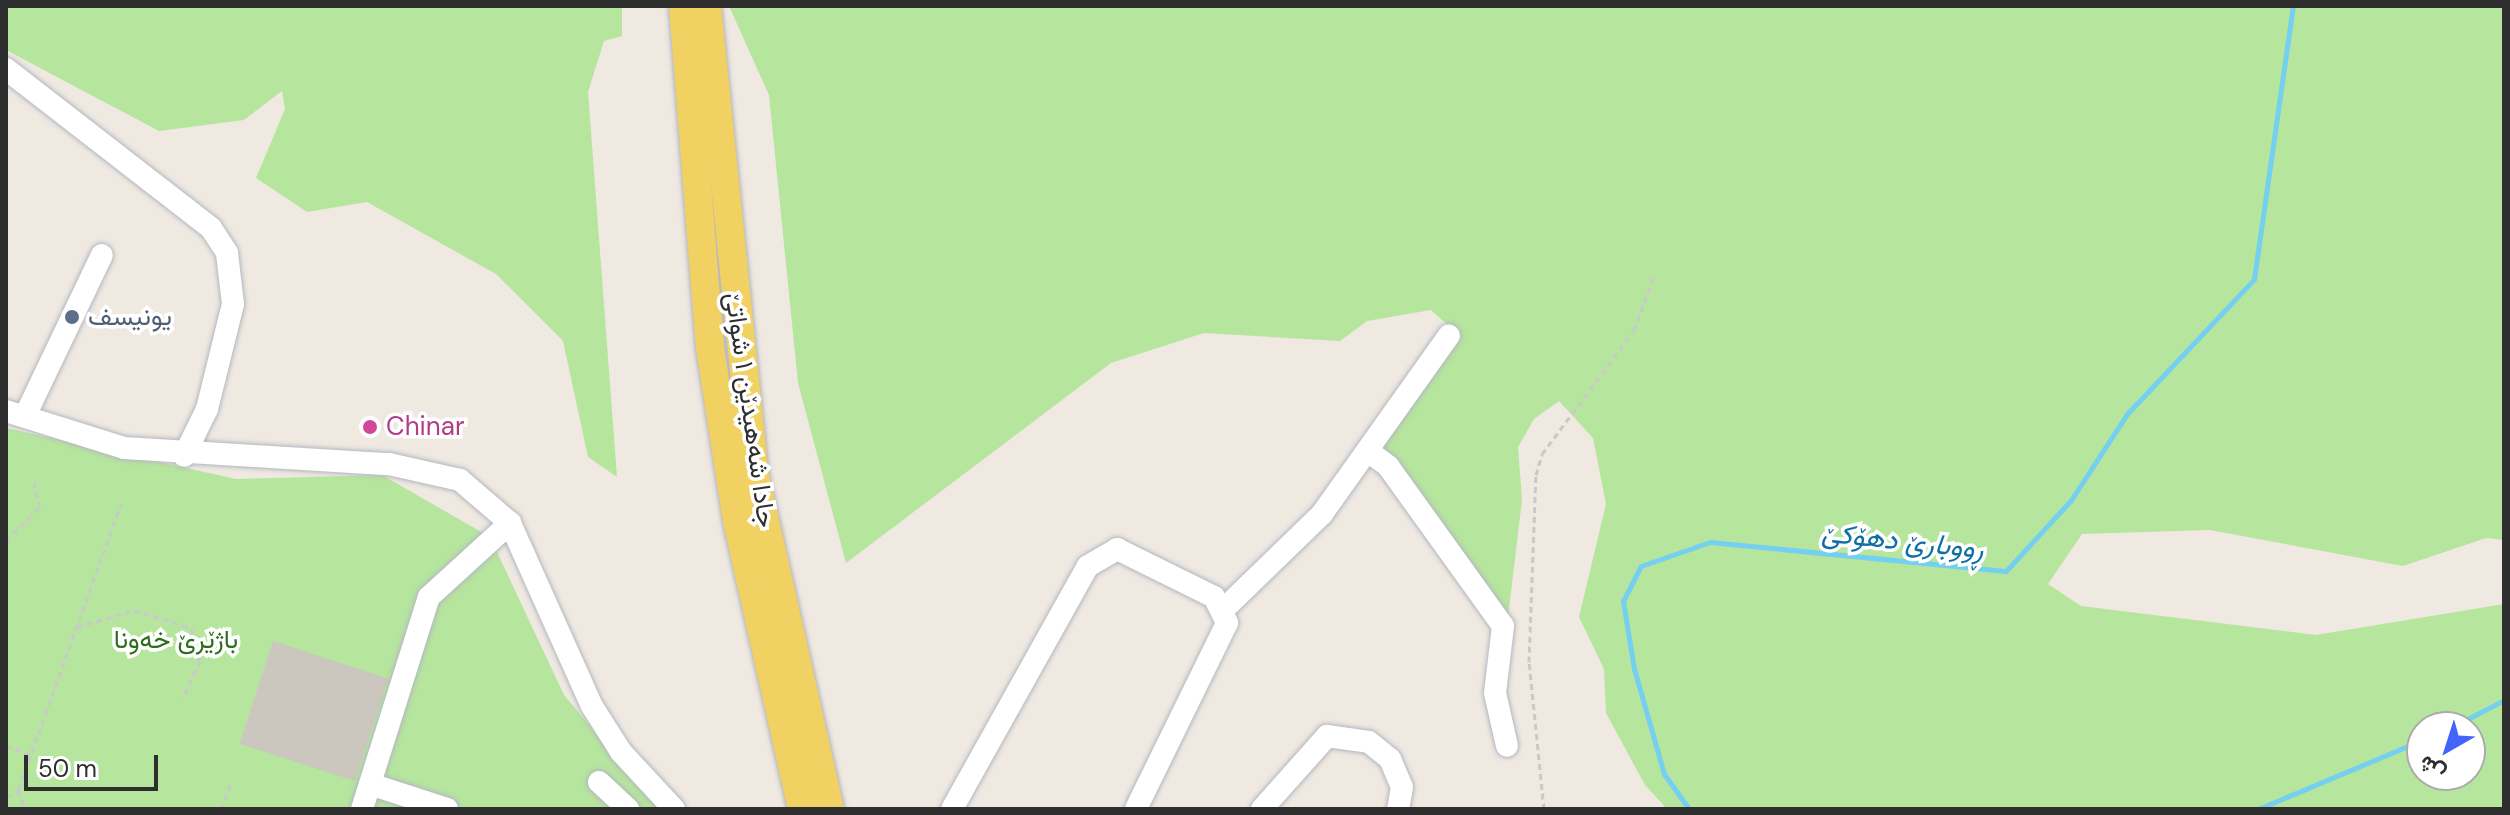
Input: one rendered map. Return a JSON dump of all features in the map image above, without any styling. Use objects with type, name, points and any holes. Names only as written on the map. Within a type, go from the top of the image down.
[{"type":"main road","name":"جادا شەهیدێن ١ شواتێ","points":[[683,6],[702,91],[754,472],[824,808]]},
{"type":"main road","name":"جادا شەهیدێن ١ شواتێ","points":[[702,91],[707,6]]},
{"type":"street","points":[[6,69],[211,228],[227,253],[233,304],[207,409],[184,456]]},
{"type":"street","points":[[102,255],[16,413],[124,448],[184,456],[423,467],[460,480],[510,523],[592,706],[621,752],[674,809]]},
{"type":"street","points":[[1225,608],[1322,514],[1369,452],[1449,335]]},
{"type":"street","points":[[1369,452],[1388,466],[1503,626],[1495,693],[1507,746]]},
{"type":"street","points":[[362,809],[429,597],[510,523]]},
{"type":"street","points":[[952,809],[1101,552],[1117,549],[1225,608]]},
{"type":"street","points":[[1136,809],[1227,623],[1225,608]]},
{"type":"street","points":[[1262,809],[1327,736],[1369,742],[1390,759],[1402,787],[1398,809]]},
{"type":"street","points":[[599,782],[628,809]]},
{"type":"street","points":[[370,784],[447,809]]},
{"type":"path","points":[[1544,809],[1529,662],[1536,475],[1542,454],[1634,330],[1655,274]]},
{"type":"path","points":[[6,541],[40,507],[34,483]]},
{"type":"path","points":[[25,809],[18,790],[121,504]]},
{"type":"path","points":[[77,627],[134,610],[191,628],[200,661],[183,698]]},
{"type":"path","points":[[6,745],[30,755]]},
{"type":"path","points":[[221,809],[231,781]]},
{"type":"path","points":[[6,797],[18,790]]},
{"type":"green space","points":[[6,6],[622,6],[622,36],[604,41],[588,92],[617,477],[588,457],[563,341],[496,274],[367,202],[307,212],[256,178],[285,109],[282,91],[244,120],[159,131],[6,50]]},
{"type":"green space","points":[[729,6],[2504,6],[2504,540],[2486,538],[2403,566],[2210,530],[2082,534],[2048,584],[2081,606],[2316,635],[2504,604],[2504,809],[1667,809],[1645,785],[1606,713],[1604,669],[1579,617],[1606,504],[1593,438],[1559,401],[1534,419],[1518,447],[1522,500],[1508,617],[1382,447],[1452,329],[1431,310],[1367,321],[1340,341],[1204,333],[1111,363],[846,563],[798,383],[769,95]]},
{"type":"green space","name":"باژێرێ خه‌ونا","points":[[6,428],[236,479],[382,475],[490,537],[564,695],[660,809],[6,809]]},
{"type":"building","points":[[273,641],[388,678],[355,781],[240,744]]},
{"type":"waterway","name":"ڕووبارێ دهۆكێ","points":[[1689,809],[1664,774],[1634,669],[1623,601],[1641,566],[1710,542],[2006,571],[2071,500],[2127,414],[2254,279],[2293,6]]},
{"type":"waterway","name":"ڕووبارێ دهۆكێ","points":[[2483,711],[2504,700]]},
{"type":"waterway","name":"ڕووبارێ دهۆكێ","points":[[2258,809],[2406,747]]},
{"type":"place","name":"يونيسف","points":[[72,317]]},
{"type":"place","name":"Chinar","points":[[370,427]]}]
